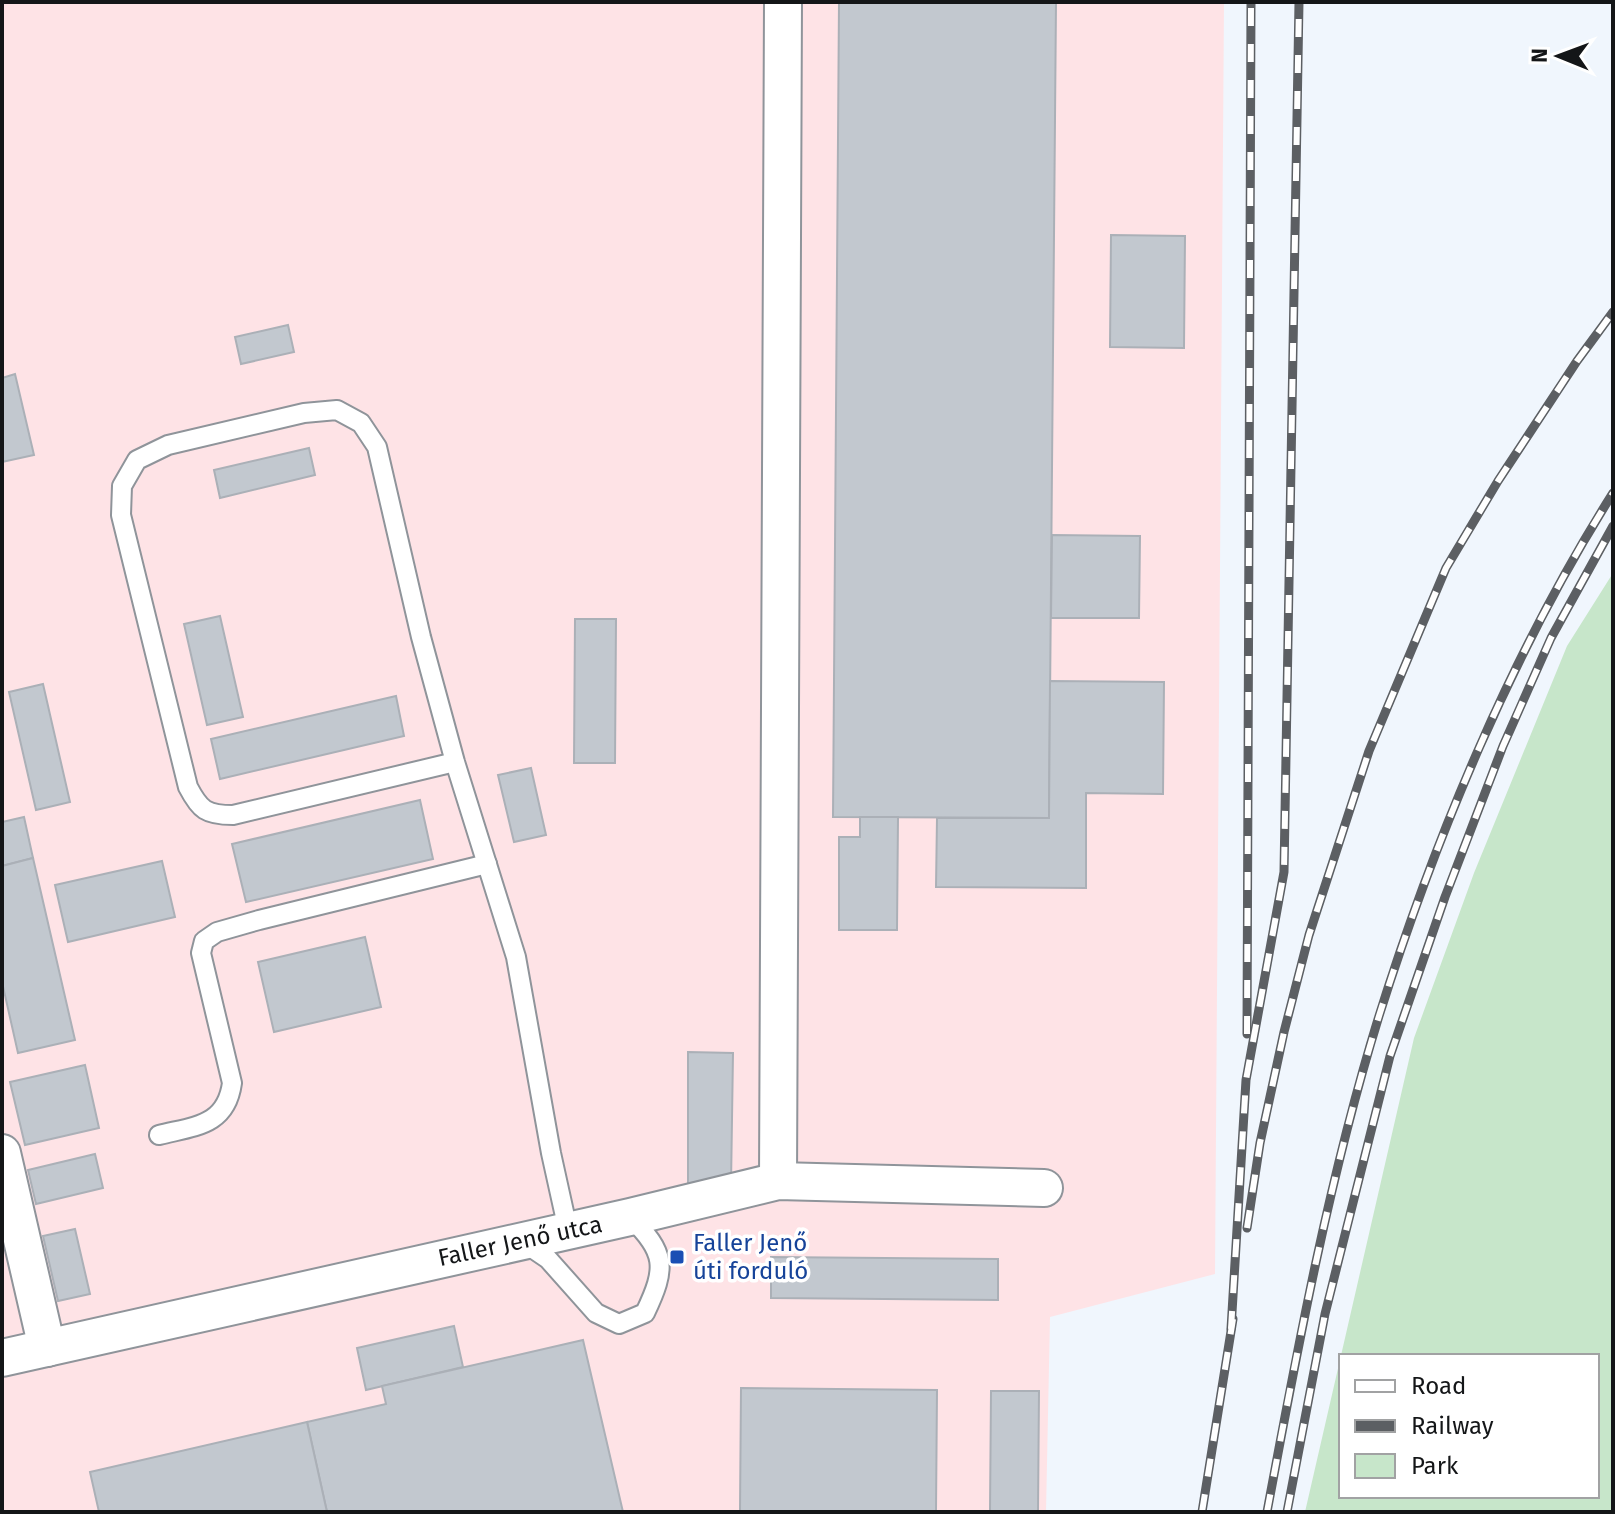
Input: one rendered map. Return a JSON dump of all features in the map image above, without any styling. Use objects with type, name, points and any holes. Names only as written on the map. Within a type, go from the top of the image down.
[{"type":"street","points":[[778,1181],[783,2]]},
{"type":"street","points":[[2,1153],[47,1348]]},
{"type":"street","name":"Faller Jenő utca","points":[[2,1358],[778,1181],[1044,1188]]},
{"type":"lane","points":[[455,762],[233,815],[213,815],[197,805],[188,787],[121,515],[122,486],[137,460],[168,445],[304,413],[337,410],[361,423],[377,447],[421,637],[455,762],[516,957],[568,1230]]},
{"type":"lane","points":[[159,1135],[204,1123],[220,1114],[229,1101],[232,1083],[201,953],[204,941],[217,932],[259,920],[487,864]]},
{"type":"lane","points":[[520,1241],[548,1259],[596,1313],[619,1324],[645,1313],[658,1287],[661,1265],[651,1239],[630,1217]]},
{"type":"shaded area","points":[[2,2],[1224,2],[1215,1274],[1050,1317],[1046,1512],[2,1512]]},
{"type":"green space","points":[[1613,573],[1613,1512],[1305,1512],[1339,1364],[1339,1498],[1599,1498],[1599,1354],[1341,1354],[1414,1038],[1474,873],[1567,646]]},
{"type":"building","points":[[839,2],[1056,2],[1049,818],[833,817]]},
{"type":"building","points":[[1111,235],[1185,236],[1184,348],[1110,347]]},
{"type":"building","points":[[288,325],[294,352],[241,364],[235,337]]},
{"type":"building","points":[[15,374],[34,455],[2,462],[2,378]]},
{"type":"building","points":[[309,448],[315,475],[220,498],[214,470]]},
{"type":"building","points":[[1052,535],[1140,536],[1139,618],[1051,618]]},
{"type":"building","points":[[220,616],[243,717],[207,725],[184,624]]},
{"type":"building","points":[[575,619],[616,619],[615,763],[574,763]]},
{"type":"building","points":[[1050,681],[1164,682],[1163,794],[1086,793],[1086,888],[936,887],[937,818],[1049,818]]},
{"type":"building","points":[[43,684],[70,802],[36,810],[9,692]]},
{"type":"building","points":[[396,696],[404,736],[220,779],[211,739]]},
{"type":"building","points":[[531,768],[546,835],[514,842],[498,775]]},
{"type":"building","points":[[420,800],[433,859],[246,902],[232,844]]},
{"type":"building","points":[[24,817],[33,858],[2,866],[2,822]]},
{"type":"building","points":[[860,817],[898,817],[897,930],[839,930],[839,837],[860,837]]},
{"type":"building","points":[[33,858],[75,1040],[18,1053],[2,982],[2,866]]},
{"type":"building","points":[[162,861],[175,917],[68,942],[55,885]]},
{"type":"building","points":[[365,937],[381,1007],[274,1032],[258,962]]},
{"type":"building","points":[[688,1052],[733,1053],[731,1185],[688,1185]]},
{"type":"building","points":[[85,1065],[99,1128],[25,1145],[10,1082]]},
{"type":"building","points":[[95,1154],[103,1188],[36,1204],[28,1170]]},
{"type":"building","points":[[75,1229],[90,1294],[58,1301],[43,1236]]},
{"type":"building","points":[[771,1257],[998,1259],[998,1300],[771,1298]]},
{"type":"building","points":[[454,1326],[463,1367],[366,1390],[357,1348]]},
{"type":"building","points":[[583,1340],[623,1512],[327,1512],[307,1422],[386,1404],[382,1386]]},
{"type":"building","points":[[741,1388],[937,1390],[936,1512],[740,1512]]},
{"type":"building","points":[[991,1391],[1039,1391],[1038,1512],[990,1512]]},
{"type":"building","points":[[307,1422],[327,1512],[99,1512],[90,1472]]},
{"type":"railway","points":[[1247,1034],[1251,2]]},
{"type":"railway","points":[[1231,1329],[1246,1080],[1284,872],[1299,2]]},
{"type":"railway","points":[[1247,1228],[1260,1143],[1284,1032],[1309,935],[1369,751],[1446,568],[1498,481],[1613,312]]},
{"type":"railway","points":[[1267,1512],[1330,1200],[1361,1077],[1401,949],[1451,814],[1510,681],[1542,616],[1613,493]]},
{"type":"railway","points":[[1287,1512],[1325,1314],[1390,1056],[1445,897],[1503,746],[1551,638],[1613,526]]},
{"type":"railway","points":[[1202,1512],[1233,1319]]},
{"type":"place","name":"Faller Jenő úti forduló","points":[[677,1257]]}]
